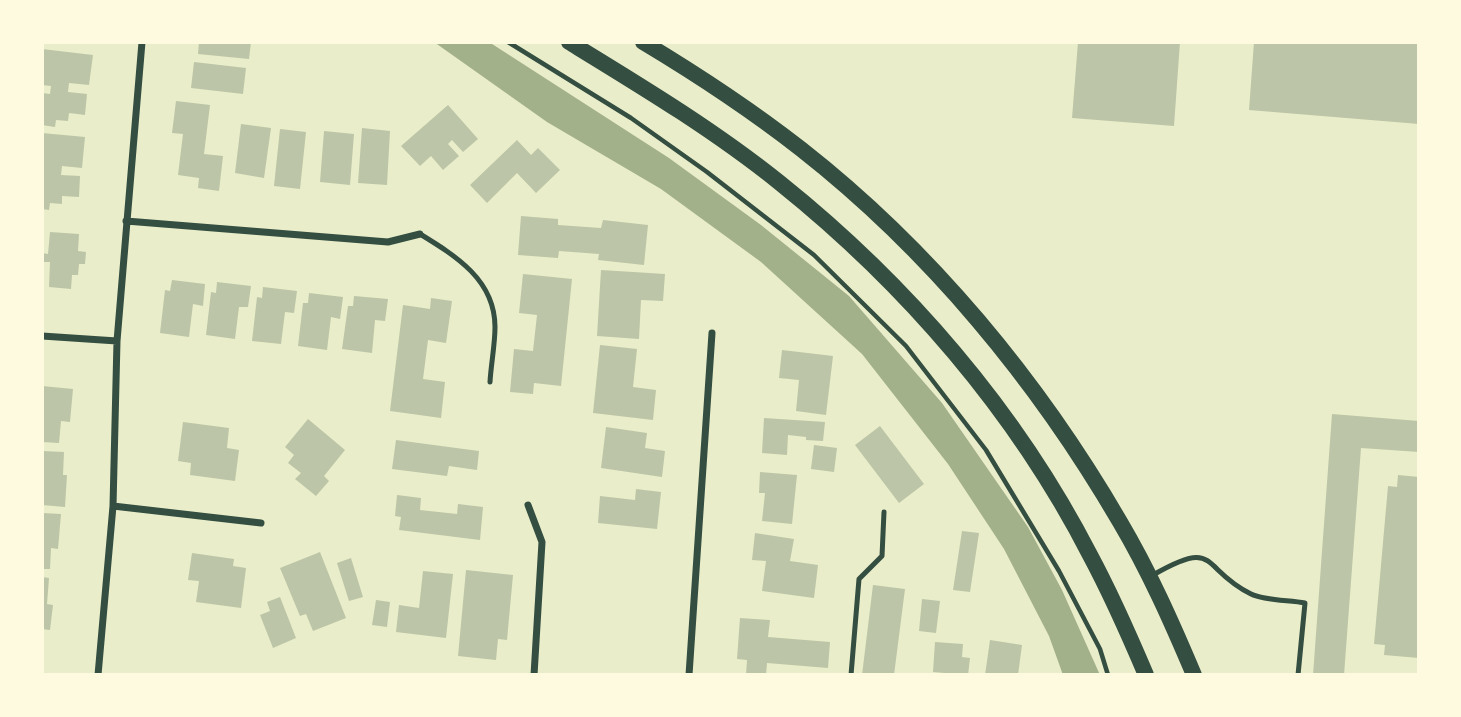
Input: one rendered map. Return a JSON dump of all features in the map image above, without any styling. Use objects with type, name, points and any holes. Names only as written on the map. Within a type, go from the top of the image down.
[{"type":"main road","points":[[569,42],[714,134],[779,182],[839,233],[899,290],[988,396],[1032,458],[1090,554],[1146,675]]},
{"type":"main road","points":[[643,42],[734,100],[802,149],[864,202],[924,261],[984,328],[1035,392],[1100,489],[1149,577],[1194,675]]},
{"type":"street","points":[[98,675],[113,506],[117,341],[142,42]]},
{"type":"street","points":[[126,221],[388,242],[420,234]]},
{"type":"street","points":[[689,675],[712,333]]},
{"type":"street","points":[[42,336],[117,341]]},
{"type":"street","points":[[528,505],[542,542],[534,675]]},
{"type":"street","points":[[113,506],[261,523]]},
{"type":"lane","points":[[420,234],[456,256],[487,289],[495,326],[489,382]]},
{"type":"lane","points":[[851,675],[859,579],[882,556],[884,512]]},
{"type":"lane","points":[[1149,577],[1192,556],[1208,560],[1253,595],[1305,603],[1298,675]]},
{"type":"path","points":[[508,42],[631,118],[707,172],[814,256],[906,346],[986,450],[1059,571],[1100,649],[1108,675]]},
{"type":"shaded area","points":[[434,42],[489,42],[669,158],[761,225],[849,296],[942,403],[1028,527],[1062,590],[1100,675],[1063,675],[1049,636],[1004,549],[948,464],[862,354],[761,262],[661,189],[547,122]]},
{"type":"building","points":[[199,42],[251,42],[249,59],[198,54]]},
{"type":"building","points":[[1078,42],[1180,42],[1174,126],[1072,118]]},
{"type":"building","points":[[1254,42],[1419,42],[1419,124],[1249,110]]},
{"type":"building","points":[[42,49],[93,55],[89,85],[69,83],[68,92],[87,94],[85,115],[69,113],[68,121],[56,120],[55,127],[42,125],[42,93],[50,94],[51,86],[42,85]]},
{"type":"building","points":[[194,62],[246,68],[243,94],[191,88]]},
{"type":"building","points":[[176,101],[210,105],[204,154],[223,156],[219,191],[198,188],[199,178],[178,175],[183,134],[172,133]]},
{"type":"building","points":[[448,105],[478,139],[463,152],[452,140],[448,144],[459,156],[443,170],[431,156],[420,166],[401,146]]},
{"type":"building","points":[[241,124],[271,128],[264,178],[235,173]]},
{"type":"building","points":[[362,128],[390,131],[387,185],[358,183]]},
{"type":"building","points":[[280,129],[306,132],[300,189],[274,186]]},
{"type":"building","points":[[324,131],[354,134],[350,185],[320,182]]},
{"type":"building","points":[[42,133],[85,137],[82,168],[62,166],[61,175],[80,176],[79,197],[62,196],[62,204],[50,203],[49,210],[42,209]]},
{"type":"building","points":[[517,140],[531,155],[538,148],[560,170],[536,193],[517,173],[487,203],[470,185]]},
{"type":"building","points":[[521,216],[558,219],[558,225],[601,228],[603,220],[648,225],[644,265],[598,260],[599,254],[559,251],[558,258],[518,255]]},
{"type":"building","points":[[50,232],[79,234],[78,251],[86,252],[85,264],[79,264],[78,275],[72,275],[71,289],[49,287],[50,262],[42,262],[42,253],[48,254]]},
{"type":"building","points":[[601,270],[665,274],[663,301],[641,300],[639,339],[597,336]]},
{"type":"building","points":[[523,274],[572,279],[561,386],[534,383],[533,394],[510,392],[514,349],[533,351],[537,315],[519,313]]},
{"type":"building","points":[[172,280],[205,284],[203,306],[193,304],[189,337],[160,333],[165,290],[170,291]]},
{"type":"building","points":[[217,282],[251,286],[248,307],[239,307],[235,339],[206,335],[211,292],[216,293]]},
{"type":"building","points":[[263,287],[297,291],[294,313],[285,312],[281,344],[252,341],[257,297],[262,298]]},
{"type":"building","points":[[309,293],[343,297],[340,319],[331,317],[327,350],[298,346],[303,303],[308,303]]},
{"type":"building","points":[[354,296],[388,299],[385,321],[375,320],[372,353],[342,349],[348,306],[353,306]]},
{"type":"building","points":[[431,298],[452,301],[446,343],[428,340],[423,379],[445,382],[441,418],[390,411],[403,305],[430,309]]},
{"type":"building","points":[[600,345],[637,349],[633,387],[656,390],[653,420],[593,413]]},
{"type":"building","points":[[782,350],[833,356],[826,415],[796,411],[799,380],[779,378]]},
{"type":"building","points":[[42,386],[73,389],[70,422],[61,421],[59,443],[42,442]]},
{"type":"building","points":[[1332,414],[1419,421],[1419,452],[1361,448],[1344,675],[1313,675]]},
{"type":"building","points":[[764,418],[825,422],[823,441],[788,435],[787,455],[762,453]]},
{"type":"building","points":[[308,419],[345,450],[324,476],[329,481],[316,496],[295,479],[301,473],[288,463],[294,455],[285,447]]},
{"type":"building","points":[[183,422],[229,428],[227,448],[239,450],[235,481],[190,475],[191,463],[178,461]]},
{"type":"building","points":[[880,426],[924,484],[899,503],[855,445]]},
{"type":"building","points":[[606,427],[647,433],[645,448],[665,451],[662,477],[601,468]]},
{"type":"building","points":[[396,440],[479,451],[477,470],[449,466],[447,476],[392,469]]},
{"type":"building","points":[[814,445],[837,448],[834,472],[811,469]]},
{"type":"building","points":[[42,451],[64,452],[63,475],[67,475],[65,507],[42,505]]},
{"type":"building","points":[[760,472],[797,475],[792,524],[762,521],[765,493],[759,493]]},
{"type":"building","points":[[1398,475],[1419,477],[1419,658],[1384,655],[1385,645],[1374,644],[1388,486],[1397,487]]},
{"type":"building","points":[[636,489],[661,492],[657,529],[598,523],[600,496],[635,500]]},
{"type":"building","points":[[397,495],[421,498],[420,510],[457,514],[458,504],[483,507],[480,540],[399,530],[401,517],[395,516]]},
{"type":"building","points":[[42,513],[61,514],[58,549],[51,548],[50,569],[42,569]]},
{"type":"building","points":[[962,531],[979,533],[970,592],[953,590]]},
{"type":"building","points":[[755,533],[794,539],[790,561],[818,565],[814,598],[762,591],[766,561],[752,560]]},
{"type":"building","points":[[320,552],[346,618],[313,631],[306,614],[300,616],[280,568]]},
{"type":"building","points":[[192,553],[234,559],[233,566],[246,568],[241,608],[196,602],[199,581],[188,580]]},
{"type":"building","points":[[351,558],[363,597],[349,601],[337,563]]},
{"type":"building","points":[[466,570],[513,575],[507,640],[498,639],[496,660],[458,656]]},
{"type":"building","points":[[423,571],[453,574],[446,638],[396,632],[399,605],[419,608]]},
{"type":"building","points":[[42,577],[49,578],[47,604],[53,605],[50,630],[42,629]]},
{"type":"building","points":[[873,585],[905,589],[894,675],[862,675]]},
{"type":"building","points":[[280,597],[296,638],[273,648],[260,615],[270,611],[267,602]]},
{"type":"building","points":[[922,599],[940,601],[936,633],[919,631]]},
{"type":"building","points":[[376,600],[390,602],[387,627],[372,625]]},
{"type":"building","points":[[740,618],[770,620],[768,637],[830,642],[828,668],[767,663],[766,675],[746,675],[747,660],[737,659]]},
{"type":"building","points":[[990,640],[1022,645],[1018,675],[985,675]]},
{"type":"building","points":[[935,642],[963,644],[962,657],[970,658],[968,675],[933,672]]}]
